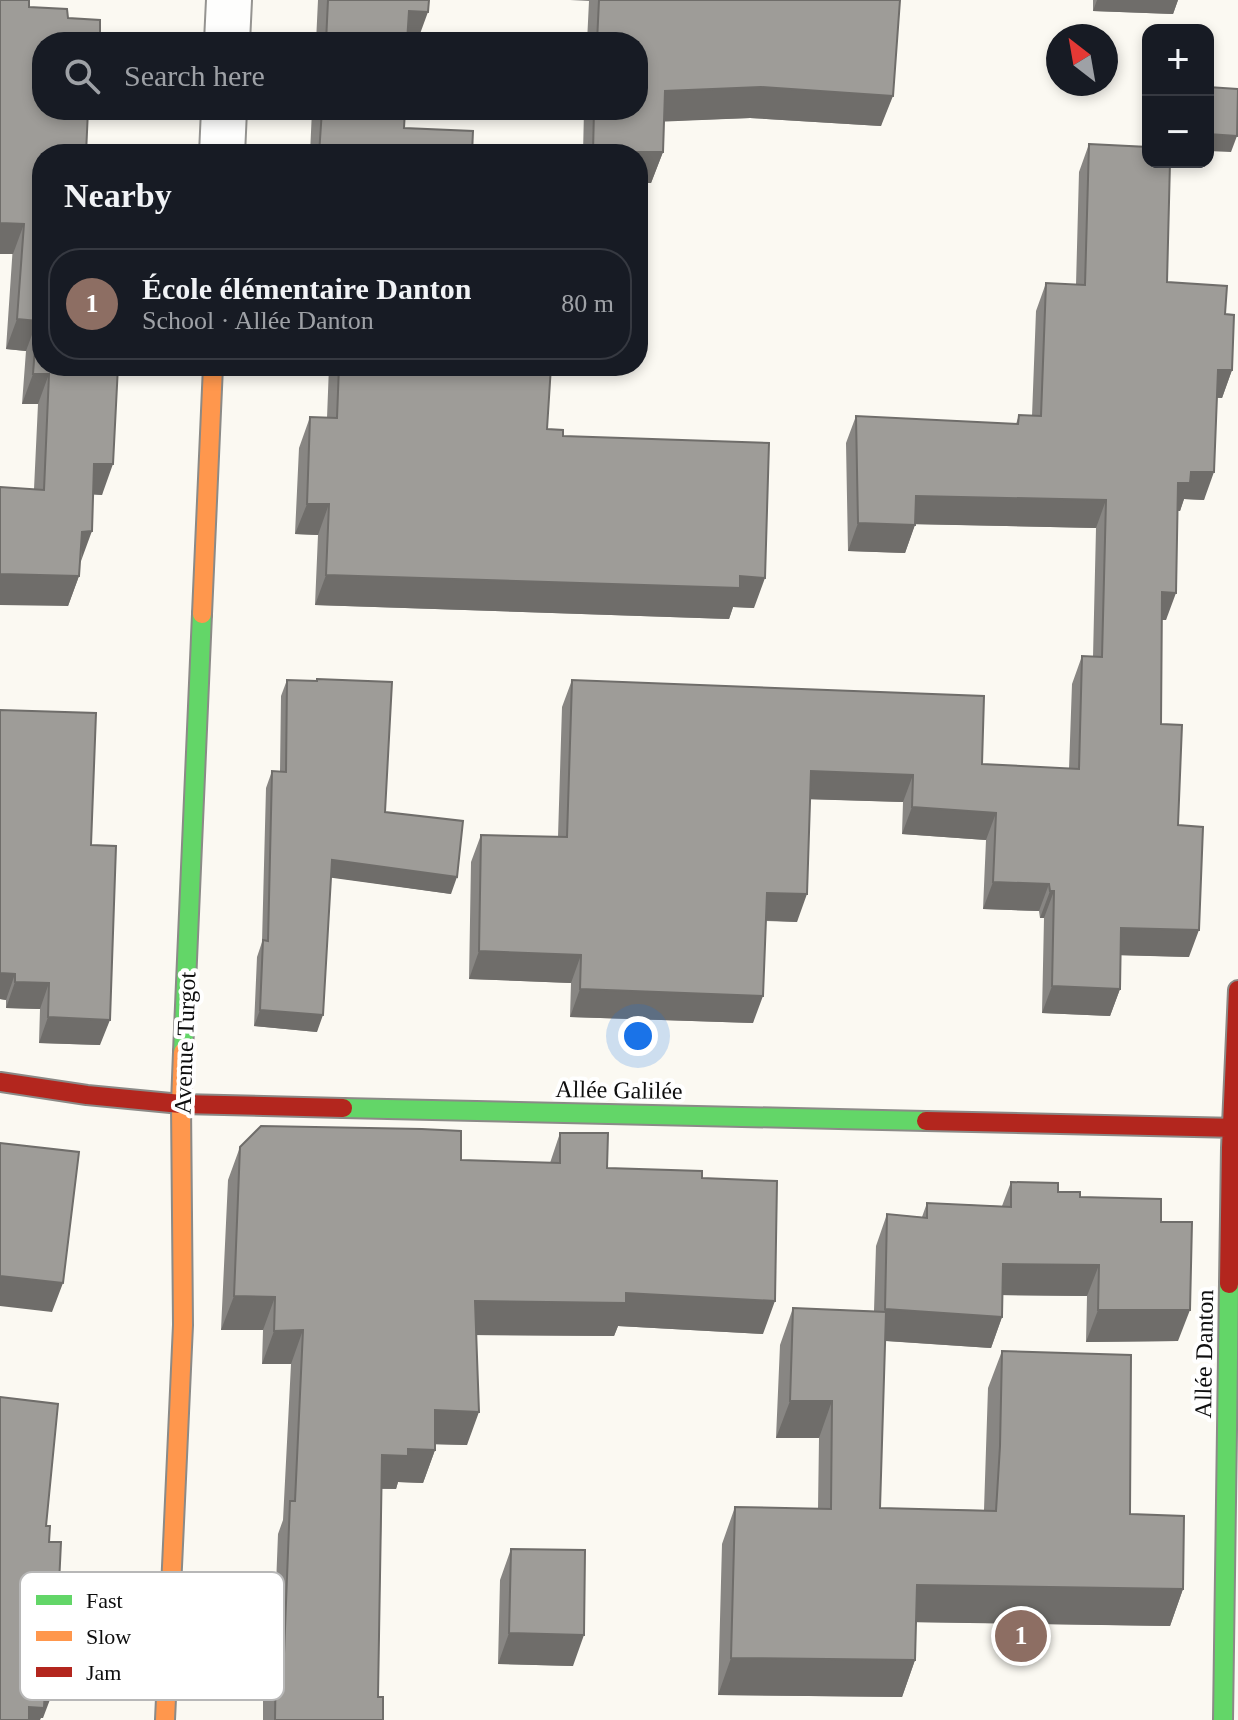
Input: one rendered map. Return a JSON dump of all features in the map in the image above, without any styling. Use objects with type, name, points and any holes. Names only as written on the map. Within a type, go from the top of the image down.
[{"type":"street","points":[[227,32],[229,0]]},
{"type":"street","points":[[222,144],[224,120]]},
{"type":"street","name":"Avenue Turgot","points":[[172,1572],[183,1325],[181,1104],[213,376]]},
{"type":"street","name":"Allée Danton","points":[[1223,1720],[1238,990]]},
{"type":"street","name":"Allée Galilée","points":[[0,1082],[87,1095],[181,1104],[1235,1128]]},
{"type":"street","name":"Avenue Turgot","points":[[165,1720],[166,1700]]},
{"type":"building","points":[[0,0],[29,0],[29,7],[67,9],[68,18],[100,20],[100,32],[32,32],[32,120],[88,120],[86,144],[32,144],[32,320],[17,319],[24,224],[0,223]]},
{"type":"building","points":[[328,0],[429,0],[428,12],[409,11],[408,32],[326,32]]},
{"type":"building","points":[[599,0],[900,0],[893,96],[761,87],[665,91],[663,152],[648,152],[648,144],[593,144],[594,120],[648,120],[648,32],[597,32]]},
{"type":"building","points":[[1214,87],[1238,89],[1237,136],[1214,134]]},
{"type":"building","points":[[321,120],[404,120],[404,128],[473,131],[472,144],[320,144]]},
{"type":"building","points":[[1089,144],[1142,147],[1142,168],[1170,168],[1167,282],[1227,286],[1225,314],[1234,315],[1232,370],[1218,370],[1214,472],[1191,472],[1190,483],[1178,483],[1176,593],[1162,592],[1161,724],[1182,725],[1178,825],[1203,827],[1199,930],[1121,928],[1120,989],[1052,986],[1054,891],[1050,891],[1049,884],[993,882],[996,813],[912,807],[913,775],[811,771],[807,894],[767,893],[763,996],[580,989],[581,955],[479,951],[481,835],[567,837],[572,680],[984,696],[982,764],[1079,769],[1082,656],[1102,657],[1106,500],[916,496],[915,525],[858,523],[856,416],[1018,424],[1019,415],[1041,416],[1046,283],[1085,285]]},
{"type":"building","points":[[49,376],[117,376],[113,464],[94,464],[92,531],[82,532],[79,576],[0,574],[0,487],[44,490]]},
{"type":"building","points":[[339,376],[550,376],[547,429],[563,430],[563,436],[769,443],[765,578],[740,576],[740,588],[326,575],[329,504],[307,504],[310,417],[337,418]]},
{"type":"building","points":[[287,680],[392,682],[385,812],[463,821],[457,877],[332,860],[323,1015],[260,1010],[263,940],[268,941],[272,771],[286,772]]},
{"type":"building","points":[[0,710],[96,713],[91,845],[116,846],[110,1020],[48,1017],[49,983],[15,982],[15,974],[0,973]]},
{"type":"building","points":[[261,1126],[422,1129],[461,1131],[461,1160],[560,1163],[560,1133],[608,1133],[607,1168],[702,1171],[702,1178],[777,1181],[775,1301],[626,1293],[626,1303],[475,1301],[479,1412],[435,1410],[435,1450],[408,1449],[408,1456],[382,1455],[378,1697],[383,1697],[383,1720],[275,1720],[275,1700],[284,1700],[290,1501],[295,1501],[303,1330],[274,1331],[275,1297],[234,1296],[240,1147]]},
{"type":"building","points":[[0,1143],[79,1152],[63,1283],[0,1276]]},
{"type":"building","points":[[1011,1182],[1058,1183],[1058,1192],[1080,1192],[1080,1197],[1161,1199],[1161,1222],[1192,1222],[1190,1310],[1098,1310],[1099,1265],[1003,1264],[1002,1317],[885,1309],[887,1214],[927,1218],[927,1203],[1011,1207]]},
{"type":"building","points":[[793,1308],[886,1312],[880,1508],[996,1511],[1002,1351],[1131,1355],[1130,1514],[1184,1516],[1183,1589],[917,1585],[915,1660],[731,1658],[735,1507],[831,1509],[832,1401],[790,1401]]},
{"type":"building","points":[[0,1397],[58,1404],[46,1526],[50,1526],[49,1542],[61,1542],[60,1572],[20,1572],[20,1700],[44,1700],[44,1708],[29,1707],[29,1720],[0,1720]]},
{"type":"building","points":[[511,1549],[585,1550],[584,1635],[509,1633]]},
{"type":"traffic: fast","points":[[183,1052],[202,614]]},
{"type":"traffic: fast","points":[[343,1108],[926,1121]]},
{"type":"traffic: fast","points":[[1223,1720],[1229,1284]]},
{"type":"traffic: slow","points":[[202,614],[213,376]]},
{"type":"traffic: slow","points":[[172,1572],[183,1325],[183,1052]]},
{"type":"traffic: slow","points":[[165,1720],[166,1700]]},
{"type":"traffic: jam","points":[[1229,1284],[1238,990]]},
{"type":"traffic: jam","points":[[0,1082],[87,1095],[181,1104],[343,1108]]},
{"type":"traffic: jam","points":[[926,1121],[1238,1128]]},
{"type":"place","name":"École élémentaire Danton","points":[[1021,1636]]}]
